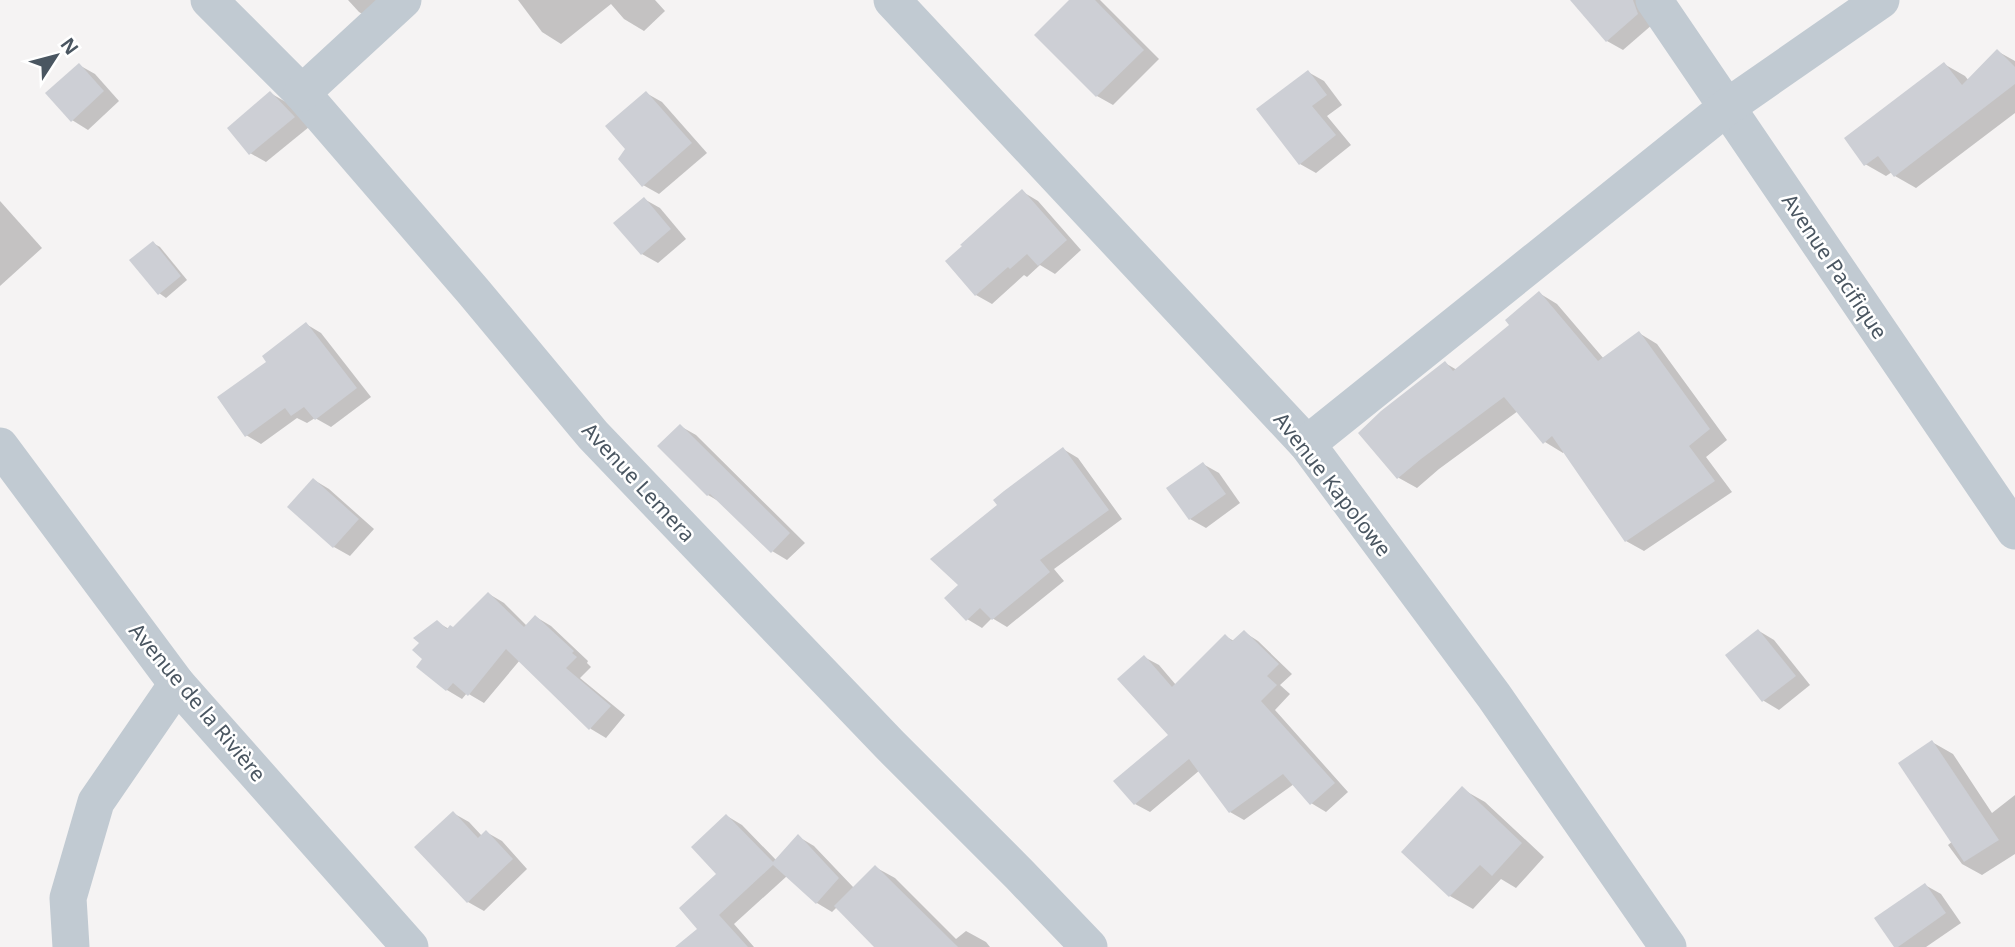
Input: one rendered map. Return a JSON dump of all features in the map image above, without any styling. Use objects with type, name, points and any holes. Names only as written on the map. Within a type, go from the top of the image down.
[{"type":"street","name":"Avenue Lemera","points":[[209,0],[302,93],[593,435],[890,745],[1089,947]]},
{"type":"street","points":[[302,93],[403,0]]},
{"type":"street","name":"Avenue Kapolowe","points":[[892,0],[1307,444],[1494,696],[1668,947]]},
{"type":"street","name":"Avenue Pacifique","points":[[1654,0],[2015,531]]},
{"type":"street","points":[[1307,444],[1727,107],[1881,0]]},
{"type":"street","name":"Avenue de la Rivière","points":[[0,446],[177,684],[410,947]]},
{"type":"street","points":[[71,947],[68,898],[96,802],[177,684]]},
{"type":"building","points":[[1069,0],[1095,0],[1144,50],[1096,97],[1034,35]]},
{"type":"building","points":[[1570,0],[1633,0],[1638,14],[1606,42]]},
{"type":"building","points":[[1997,49],[2015,67],[2015,84],[1894,177],[1878,156],[1864,166],[1844,138],[1944,62],[1962,85]]},
{"type":"building","points":[[79,63],[104,91],[71,122],[45,93]]},
{"type":"building","points":[[1308,70],[1327,95],[1312,106],[1336,135],[1299,165],[1256,109]]},
{"type":"building","points":[[270,91],[295,117],[249,155],[227,128]]},
{"type":"building","points":[[646,91],[692,143],[642,187],[618,159],[625,149],[605,126]]},
{"type":"building","points":[[1022,189],[1067,240],[1038,266],[1027,254],[975,296],[945,261]]},
{"type":"building","points":[[644,197],[671,229],[641,255],[613,223]]},
{"type":"building","points":[[153,241],[181,276],[158,295],[129,260]]},
{"type":"building","points":[[1539,291],[1598,361],[1639,331],[1710,429],[1689,446],[1715,481],[1625,542],[1552,436],[1543,444],[1504,397],[1397,479],[1358,433],[1381,411],[1445,361],[1453,371],[1509,325],[1505,320]]},
{"type":"building","points":[[306,322],[357,388],[315,420],[304,407],[291,416],[285,408],[245,437],[217,397],[266,362],[262,356]]},
{"type":"building","points":[[680,424],[790,533],[771,553],[710,494],[707,496],[657,446]]},
{"type":"building","points":[[1063,447],[1109,510],[1040,560],[1050,572],[992,620],[980,608],[966,621],[944,598],[958,585],[930,559],[997,505],[993,500]]},
{"type":"building","points":[[1203,462],[1226,494],[1189,520],[1166,488]]},
{"type":"building","points":[[313,478],[359,519],[333,548],[287,507]]},
{"type":"building","points":[[488,592],[524,627],[535,615],[574,651],[572,653],[577,657],[566,668],[611,706],[589,730],[506,649],[468,696],[453,683],[446,691],[416,667],[422,659],[412,650],[419,643],[413,638],[437,620],[447,629],[450,625],[453,627]]},
{"type":"building","points":[[1758,629],[1796,676],[1762,702],[1725,655]]},
{"type":"building","points":[[1244,630],[1279,664],[1267,676],[1277,685],[1261,701],[1335,783],[1310,805],[1283,774],[1229,813],[1189,759],[1134,805],[1113,781],[1168,735],[1117,679],[1144,655],[1172,687],[1225,634],[1232,641]]},
{"type":"building","points":[[1932,740],[1999,840],[1964,862],[1898,763]]},
{"type":"building","points":[[1462,786],[1522,843],[1492,876],[1480,865],[1449,897],[1401,852]]},
{"type":"building","points":[[453,811],[478,838],[486,830],[513,859],[467,903],[414,847]]},
{"type":"building","points":[[726,814],[773,862],[798,834],[839,878],[816,904],[773,865],[719,915],[748,947],[675,947],[697,929],[679,908],[716,874],[691,847]]},
{"type":"building","points":[[875,865],[958,947],[874,947],[834,906]]},
{"type":"building","points":[[1925,883],[1946,913],[1898,947],[1894,947],[1874,918]]}]
